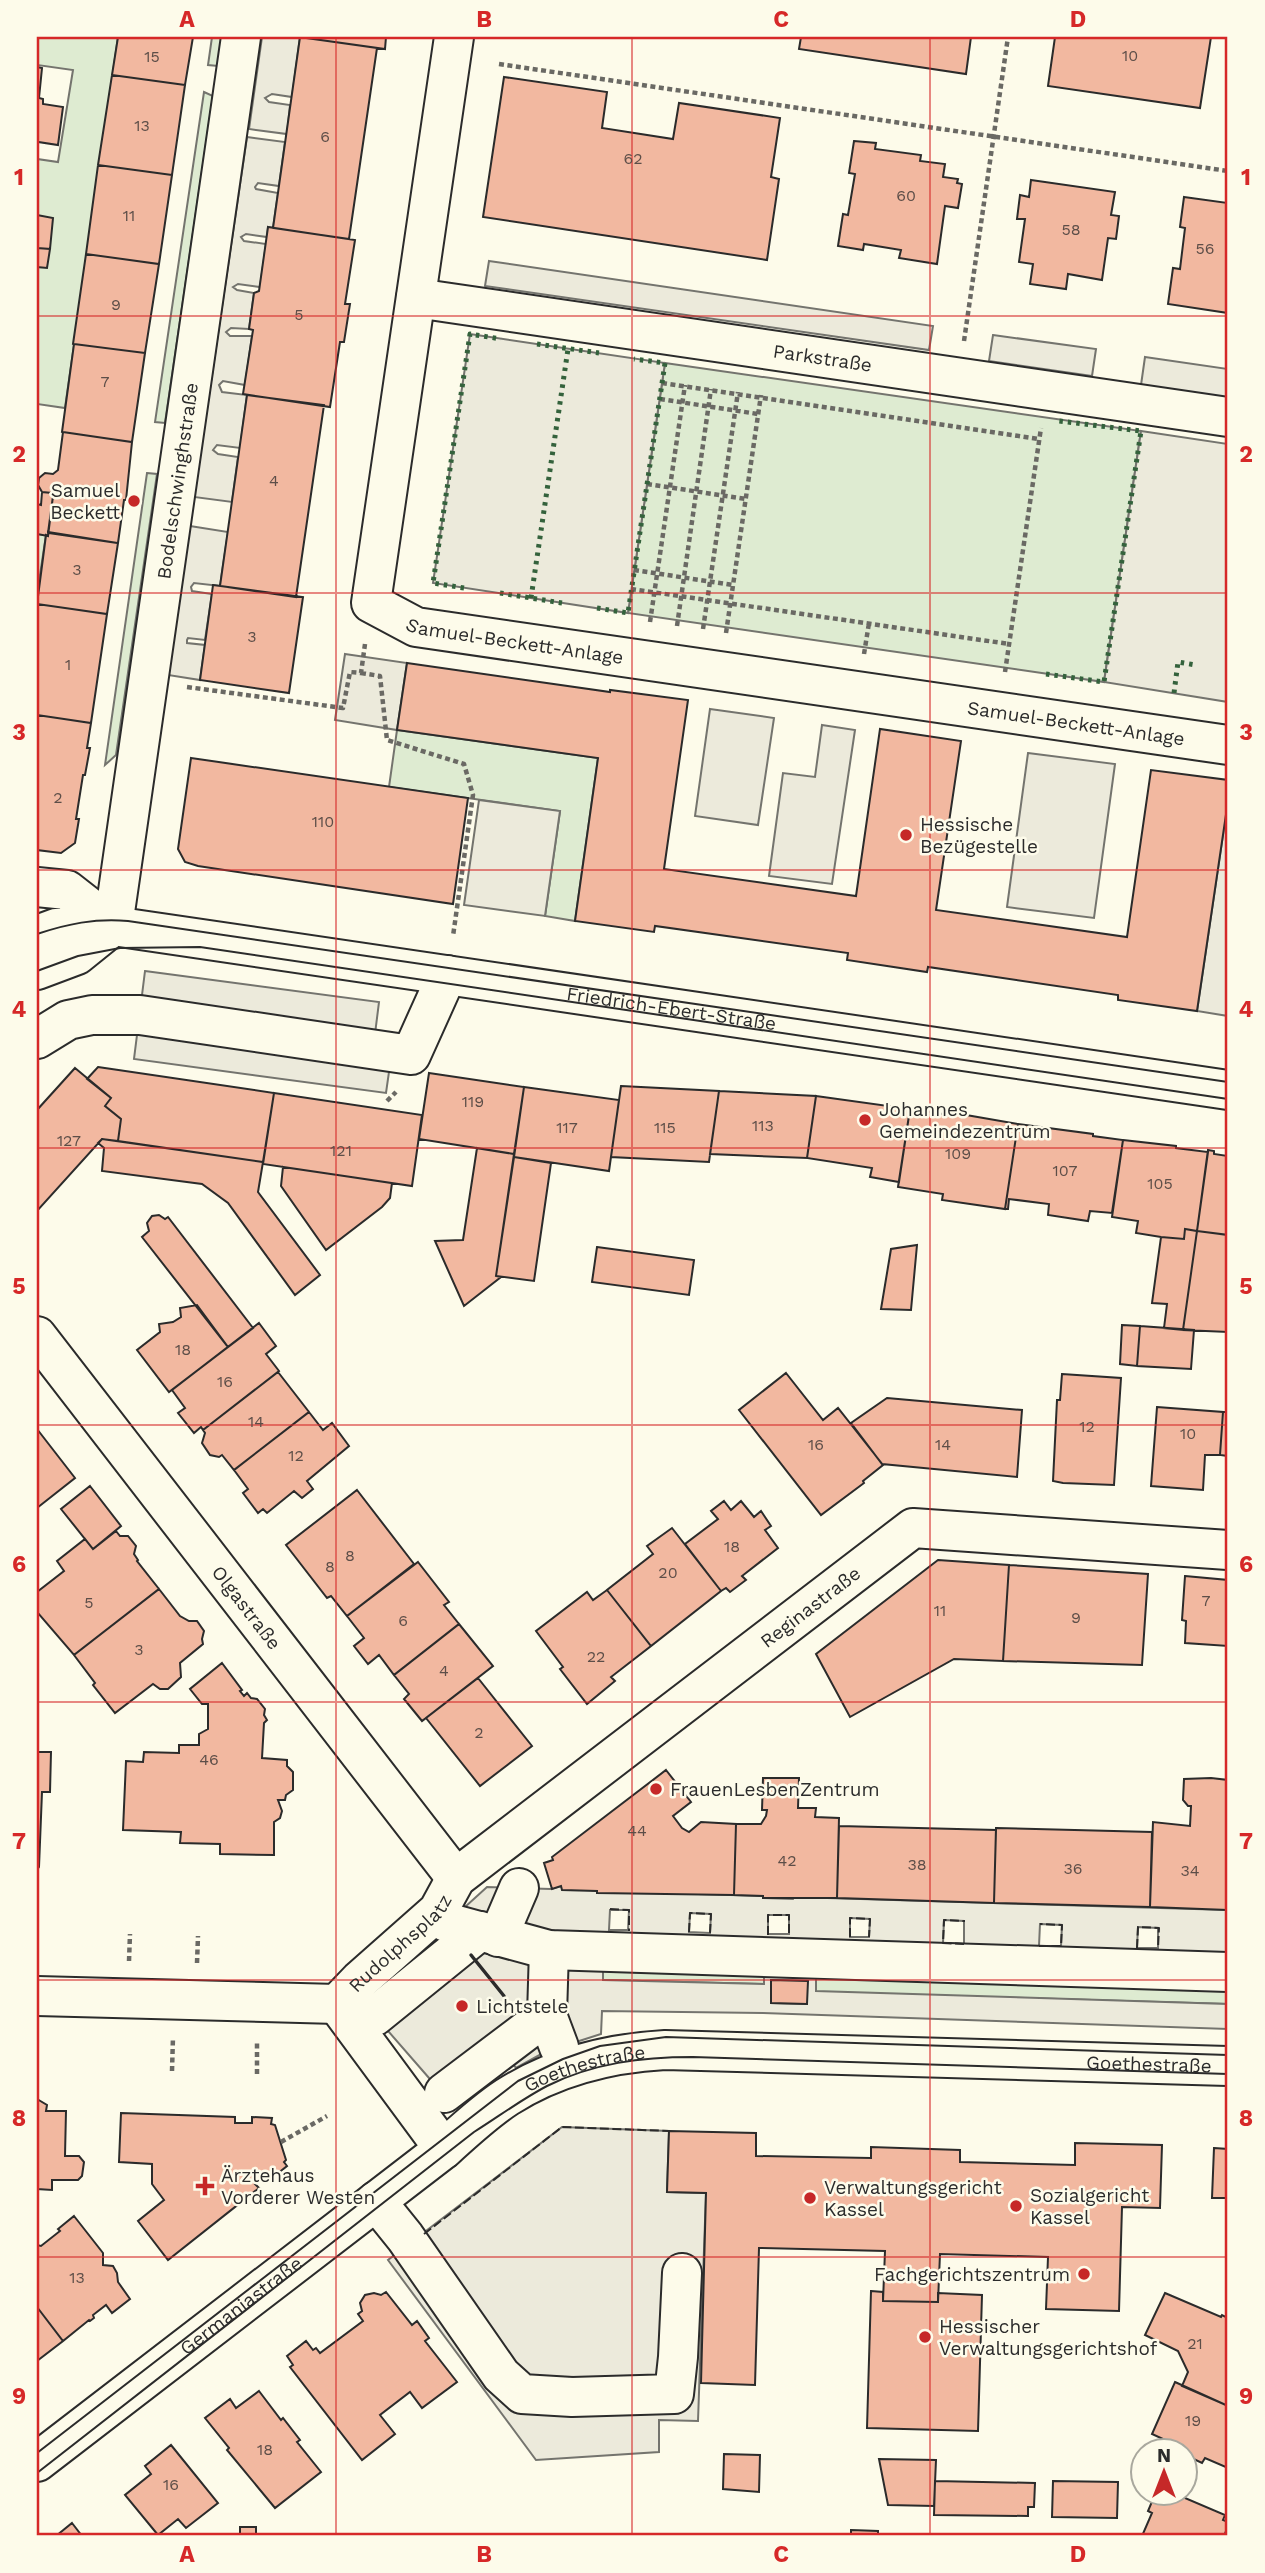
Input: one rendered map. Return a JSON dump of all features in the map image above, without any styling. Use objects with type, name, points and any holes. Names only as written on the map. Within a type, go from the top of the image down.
[{"type":"street","name":"Bodelschwinghstraße","points":[[113,926],[241,37]]},
{"type":"street","name":"Samuel-Beckett-Anlage","points":[[454,37],[371,603],[416,627],[1228,745]]},
{"type":"street","name":"Parkstraße","points":[[416,298],[1228,417]]},
{"type":"street","points":[[37,887],[67,890],[113,926],[77,955],[37,970]]},
{"type":"street","name":"Friedrich-Ebert-Straße","points":[[37,935],[56,928],[113,926],[1228,1090]]},
{"type":"street","points":[[37,1039],[68,1020],[92,1015],[140,1015],[411,1055],[447,975]]},
{"type":"street","name":"Olgastraße","points":[[37,1336],[456,1878]]},
{"type":"street","name":"Reginastraße","points":[[456,1878],[914,1528],[1228,1549]]},
{"type":"street","name":"Rudolphsplatz","points":[[337,2004],[359,1980],[438,1911],[456,1878]]},
{"type":"street","points":[[383,1999],[475,1930],[519,1888]]},
{"type":"street","points":[[475,1930],[549,1951],[1228,1972]]},
{"type":"street","points":[[549,1951],[553,2031]]},
{"type":"street","points":[[37,1996],[337,2004],[444,2148]]},
{"type":"street","points":[[513,2064],[553,2031]]},
{"type":"street","points":[[444,2093],[553,2031]]},
{"type":"street","name":"Goethestraße","points":[[444,2148],[507,2097],[567,2069],[604,2056],[631,2052],[665,2049],[1228,2066]]},
{"type":"street","name":"Germaniastraße","points":[[37,2462],[444,2148]]},
{"type":"street","points":[[376,2201],[501,2375],[522,2394],[572,2397],[674,2394],[682,2273]]},
{"type":"path","points":[[959,378],[1008,37]]},
{"type":"path","points":[[499,64],[1228,171]]},
{"type":"path","points":[[650,624],[685,386],[731,344]]},
{"type":"path","points":[[677,628],[711,390],[731,344]]},
{"type":"path","points":[[702,632],[737,394],[731,344]]},
{"type":"path","points":[[726,635],[761,397],[731,344]]},
{"type":"path","points":[[662,383],[1039,439]]},
{"type":"path","points":[[660,399],[758,414]]},
{"type":"path","points":[[1004,677],[1042,419]]},
{"type":"path","points":[[647,484],[746,499]]},
{"type":"path","points":[[634,570],[733,585]]},
{"type":"path","points":[[632,589],[1009,644]]},
{"type":"path","points":[[864,656],[869,623]]},
{"type":"path","points":[[361,673],[364,657]]},
{"type":"path","points":[[185,687],[343,708],[349,672],[380,677],[387,740],[464,764],[473,795],[447,975]]},
{"type":"path","points":[[172,2071],[173,2035]]},
{"type":"path","points":[[257,2037],[257,2074]]},
{"type":"path","points":[[281,2142],[327,2116]]},
{"type":"green space","points":[[37,37],[118,37],[65,408],[37,404],[37,159],[58,162],[73,70],[37,65]]},
{"type":"green space","points":[[212,37],[222,37],[218,66],[208,65]]},
{"type":"green space","points":[[204,92],[213,96],[165,423],[155,422]]},
{"type":"green space","points":[[665,363],[1141,431],[1104,682],[628,613]]},
{"type":"green space","points":[[147,473],[157,474],[116,755],[105,765]]},
{"type":"green space","points":[[37,534],[46,535],[37,595]]},
{"type":"green space","points":[[397,730],[598,758],[575,921],[545,916],[560,811],[389,787]]},
{"type":"green space","points":[[603,1968],[764,1972],[764,1984],[602,1980]]},
{"type":"green space","points":[[816,1974],[1228,1986],[1228,2004],[816,1992]]},
{"type":"shaded area","points":[[262,37],[300,37],[292,97],[272,94],[265,98],[269,102],[290,105],[287,134],[249,129]]},
{"type":"shaded area","points":[[247,137],[285,142],[279,186],[258,183],[255,187],[278,193],[273,228],[268,227],[267,237],[246,234],[241,237],[244,241],[266,244],[260,287],[238,284],[233,287],[254,293],[249,329],[231,328],[226,332],[230,336],[252,336],[245,385],[223,381],[219,385],[222,392],[247,395],[240,448],[217,445],[213,450],[218,454],[238,457],[232,502],[194,497]]},
{"type":"shaded area","points":[[489,261],[933,326],[929,350],[485,286]]},
{"type":"shaded area","points":[[470,334],[665,363],[628,613],[433,583]]},
{"type":"shaded area","points":[[993,335],[1096,349],[1092,376],[989,361]]},
{"type":"shaded area","points":[[1145,357],[1228,369],[1228,398],[1141,385]]},
{"type":"shaded area","points":[[1141,431],[1228,444],[1228,702],[1104,682]]},
{"type":"shaded area","points":[[190,526],[228,532],[220,586],[194,583],[191,587],[192,591],[212,594],[205,640],[187,640],[187,643],[205,645],[200,680],[168,675]]},
{"type":"shaded area","points":[[345,654],[407,663],[397,730],[335,720]]},
{"type":"shaded area","points":[[710,709],[774,718],[758,825],[695,816]]},
{"type":"shaded area","points":[[822,725],[855,730],[832,884],[769,876],[783,773],[815,777]]},
{"type":"shaded area","points":[[1028,753],[1115,764],[1094,918],[1007,907]]},
{"type":"shaded area","points":[[479,800],[560,811],[545,916],[464,905]]},
{"type":"shaded area","points":[[1228,801],[1228,1016],[1197,1011]]},
{"type":"shaded area","points":[[145,971],[379,1002],[375,1034],[394,1037],[386,1093],[134,1059]]},
{"type":"shaded area","points":[[561,1886],[597,1893],[1228,1910],[1228,1986],[816,1974],[816,1991],[1228,2004],[1228,2029],[763,2013],[602,2011],[601,2034],[545,2052],[516,2068],[513,2064],[436,2086],[375,2016],[377,1987],[487,1887],[551,1889]],"holes":[[[610,1910],[629,1910],[628,1930],[609,1930]],[[690,1913],[711,1914],[710,1933],[689,1932]],[[768,1915],[789,1915],[789,1934],[768,1934]],[[850,1918],[870,1919],[869,1937],[850,1937]],[[944,1920],[964,1921],[964,1944],[943,1943]],[[1040,1924],[1062,1925],[1061,1946],[1039,1946]],[[1138,1927],[1158,1928],[1158,1948],[1137,1948]],[[603,1969],[764,1973],[764,1984],[603,1980]],[[771,1980],[807,1981],[807,2004],[771,2003]]]},
{"type":"shaded area","points":[[562,2127],[669,2131],[667,2192],[706,2193],[698,2421],[659,2420],[659,2452],[536,2460],[388,2260]]},
{"type":"building","points":[[118,37],[193,37],[185,85],[112,75]]},
{"type":"building","points":[[299,37],[386,37],[385,49]]},
{"type":"building","points":[[300,37],[377,48],[349,239],[273,228]]},
{"type":"building","points":[[801,37],[971,37],[966,74],[799,49]]},
{"type":"building","points":[[1055,37],[1211,37],[1200,108],[1048,86]]},
{"type":"building","points":[[37,67],[42,68],[39,98],[43,99],[43,104],[63,107],[58,145],[38,142],[37,149]]},
{"type":"building","points":[[112,75],[185,85],[172,175],[98,165]]},
{"type":"building","points":[[504,77],[607,92],[602,128],[673,139],[679,103],[780,118],[771,177],[779,179],[767,260],[483,217]]},
{"type":"building","points":[[854,141],[876,143],[875,149],[921,155],[920,161],[945,164],[943,177],[958,179],[957,183],[962,184],[958,208],[945,206],[937,264],[899,258],[901,250],[864,244],[863,250],[838,246],[843,214],[848,215],[855,174],[849,173]]},
{"type":"building","points":[[98,165],[172,175],[159,264],[86,254]]},
{"type":"building","points":[[1031,180],[1115,192],[1111,215],[1119,216],[1116,239],[1108,238],[1102,280],[1068,274],[1066,289],[1030,284],[1033,264],[1019,262],[1025,219],[1017,219],[1020,195],[1029,197]]},
{"type":"building","points":[[1184,197],[1228,203],[1228,313],[1168,304],[1173,268],[1180,269],[1185,228],[1180,227]]},
{"type":"building","points":[[37,215],[53,218],[50,249],[37,248]]},
{"type":"building","points":[[268,227],[355,240],[345,304],[350,304],[344,342],[340,342],[330,407],[243,394],[253,330],[249,329],[254,293],[259,291]]},
{"type":"building","points":[[37,248],[50,249],[47,268],[37,267]]},
{"type":"building","points":[[86,254],[159,264],[145,353],[73,344]]},
{"type":"building","points":[[74,344],[145,353],[132,442],[62,432]]},
{"type":"building","points":[[247,395],[324,405],[296,597],[220,586]]},
{"type":"building","points":[[63,432],[132,442],[118,543],[48,533],[53,496],[52,493],[42,492],[38,485],[39,478],[45,473],[53,474],[58,470]]},
{"type":"building","points":[[42,492],[52,493],[53,496],[48,536],[37,534],[37,504],[41,505]]},
{"type":"building","points":[[48,532],[118,543],[107,614],[37,604]]},
{"type":"building","points":[[213,585],[303,597],[289,693],[200,680]]},
{"type":"building","points":[[37,604],[107,614],[91,723],[37,715]]},
{"type":"building","name":"Hessische Bezügestelle","points":[[407,663],[610,692],[688,700],[664,869],[856,896],[880,729],[961,741],[936,910],[1127,937],[1151,770],[1228,780],[1228,801],[1197,1011],[1118,1000],[1118,995],[928,967],[927,972],[847,960],[848,953],[655,926],[654,932],[575,921],[598,758],[397,730]]},
{"type":"building","points":[[37,715],[91,723],[87,748],[90,748],[76,819],[79,819],[75,843],[61,853],[37,850]]},
{"type":"building","points":[[191,758],[468,798],[453,904],[185,862],[178,849]]},
{"type":"building","points":[[98,1067],[274,1093],[263,1162],[118,1141],[121,1119],[105,1106],[111,1098],[87,1079]]},
{"type":"building","points":[[75,1068],[111,1098],[105,1106],[121,1119],[118,1141],[102,1139],[37,1211],[37,1110]]},
{"type":"building","points":[[429,1073],[524,1087],[514,1154],[419,1139]]},
{"type":"building","points":[[621,1086],[719,1091],[709,1162],[611,1157]]},
{"type":"building","points":[[524,1087],[619,1100],[609,1171],[514,1157]]},
{"type":"building","points":[[719,1091],[816,1096],[807,1158],[710,1154]]},
{"type":"building","points":[[274,1093],[422,1115],[412,1186],[263,1164]]},
{"type":"building","points":[[816,1096],[910,1109],[899,1182],[870,1177],[872,1168],[807,1158]]},
{"type":"building","points":[[910,1109],[943,1114],[943,1111],[1018,1124],[1005,1209],[942,1200],[943,1194],[898,1187]]},
{"type":"building","points":[[1018,1124],[1123,1140],[1112,1213],[1090,1211],[1088,1221],[1048,1215],[1049,1204],[1009,1199],[1008,1209],[1005,1209]]},
{"type":"building","points":[[102,1139],[263,1162],[258,1192],[320,1275],[295,1295],[228,1203],[202,1184],[102,1171],[104,1148],[98,1143]]},
{"type":"building","points":[[1123,1140],[1208,1152],[1197,1231],[1185,1229],[1184,1239],[1136,1233],[1138,1221],[1112,1217]]},
{"type":"building","points":[[477,1148],[514,1154],[496,1276],[501,1277],[464,1306],[435,1241],[463,1240]]},
{"type":"building","points":[[1208,1150],[1214,1151],[1214,1154],[1228,1156],[1228,1235],[1197,1231]]},
{"type":"building","points":[[514,1157],[551,1163],[534,1281],[496,1276]]},
{"type":"building","points":[[283,1167],[392,1183],[390,1198],[326,1250],[281,1186]]},
{"type":"building","points":[[159,1215],[165,1219],[168,1217],[253,1328],[228,1347],[142,1237],[149,1231],[147,1223],[152,1216]]},
{"type":"building","points":[[1185,1229],[1197,1231],[1183,1330],[1164,1328],[1167,1304],[1152,1303],[1161,1237],[1184,1239]]},
{"type":"building","points":[[1197,1231],[1228,1235],[1228,1332],[1183,1330]]},
{"type":"building","points":[[917,1245],[911,1310],[881,1309],[891,1249]]},
{"type":"building","points":[[597,1247],[694,1260],[689,1295],[592,1282]]},
{"type":"building","points":[[197,1305],[228,1347],[169,1392],[137,1350],[160,1332],[159,1324],[173,1322],[181,1317],[180,1308]]},
{"type":"building","points":[[259,1323],[276,1346],[266,1354],[279,1371],[203,1430],[201,1427],[194,1433],[178,1413],[185,1408],[172,1390]]},
{"type":"building","points":[[1122,1325],[1140,1326],[1137,1366],[1120,1364]]},
{"type":"building","points":[[1140,1326],[1194,1330],[1191,1369],[1137,1366]]},
{"type":"building","points":[[278,1372],[309,1412],[234,1470],[222,1455],[210,1455],[202,1443],[205,1433],[203,1430]]},
{"type":"building","points":[[786,1373],[823,1420],[838,1408],[883,1465],[821,1515],[739,1410]]},
{"type":"building","points":[[1062,1374],[1121,1378],[1114,1485],[1053,1481],[1057,1400],[1060,1400]]},
{"type":"building","points":[[887,1398],[1022,1410],[1017,1477],[882,1464],[851,1423]]},
{"type":"building","points":[[1157,1407],[1223,1412],[1220,1455],[1205,1455],[1203,1490],[1151,1486]]},
{"type":"building","points":[[309,1412],[323,1430],[332,1423],[349,1446],[307,1481],[313,1489],[302,1498],[294,1491],[267,1513],[263,1509],[258,1513],[243,1493],[248,1489],[234,1470]]},
{"type":"building","points":[[1223,1412],[1228,1412],[1228,1456],[1220,1455]]},
{"type":"building","points":[[37,1429],[75,1478],[37,1508]]},
{"type":"building","points":[[90,1486],[121,1526],[93,1549],[61,1509]]},
{"type":"building","points":[[357,1490],[414,1564],[347,1616],[331,1596],[327,1598],[286,1545]]},
{"type":"building","points":[[724,1501],[731,1510],[741,1501],[754,1517],[761,1511],[771,1526],[765,1530],[778,1548],[742,1576],[746,1580],[730,1592],[726,1588],[721,1591],[685,1544],[718,1519],[711,1511]]},
{"type":"building","points":[[672,1528],[721,1591],[651,1646],[607,1590],[653,1554],[647,1546]]},
{"type":"building","points":[[116,1531],[120,1536],[128,1536],[136,1546],[134,1554],[137,1561],[159,1589],[74,1655],[37,1612],[37,1592],[64,1571],[57,1561],[85,1539],[93,1549]]},
{"type":"building","points":[[938,1560],[1009,1565],[1003,1661],[954,1659],[850,1717],[816,1654]]},
{"type":"building","points":[[418,1562],[449,1602],[444,1605],[459,1624],[394,1675],[379,1655],[368,1664],[354,1646],[364,1638],[347,1616]]},
{"type":"building","points":[[1009,1565],[1148,1574],[1142,1665],[1003,1661]]},
{"type":"building","points":[[1185,1576],[1228,1580],[1228,1646],[1185,1643],[1186,1621],[1182,1620]]},
{"type":"building","points":[[159,1589],[180,1616],[189,1621],[197,1621],[204,1631],[203,1644],[180,1663],[181,1677],[168,1689],[160,1689],[153,1684],[115,1713],[74,1655]]},
{"type":"building","points":[[607,1590],[651,1646],[611,1677],[615,1681],[587,1704],[536,1631],[587,1592],[593,1600]]},
{"type":"building","points":[[459,1624],[493,1666],[422,1721],[404,1699],[409,1694],[394,1675]]},
{"type":"building","points":[[222,1663],[244,1696],[247,1693],[251,1698],[257,1699],[265,1709],[267,1720],[264,1723],[262,1758],[287,1760],[287,1766],[293,1772],[293,1790],[286,1795],[285,1800],[278,1800],[282,1811],[280,1818],[274,1822],[274,1855],[220,1854],[220,1844],[180,1843],[181,1832],[123,1830],[126,1761],[143,1762],[144,1752],[179,1753],[179,1745],[199,1745],[199,1734],[208,1729],[208,1704],[202,1704],[190,1689]]},
{"type":"building","points":[[478,1678],[532,1746],[480,1786],[426,1718]]},
{"type":"building","points":[[37,1752],[51,1752],[50,1792],[42,1792],[37,1870]]},
{"type":"building","points":[[666,1770],[691,1802],[673,1816],[682,1828],[689,1832],[701,1822],[736,1824],[734,1895],[597,1893],[562,1890],[561,1886],[552,1889],[544,1863],[553,1860],[552,1857]]},
{"type":"building","points":[[763,1778],[799,1778],[798,1808],[816,1808],[815,1817],[839,1818],[837,1898],[763,1898],[734,1895],[736,1824],[761,1824],[766,1816],[767,1810],[762,1810]]},
{"type":"building","points":[[1184,1779],[1228,1780],[1228,1910],[1150,1907],[1153,1822],[1190,1826],[1191,1806],[1183,1800]]},
{"type":"building","points":[[839,1826],[996,1830],[994,1903],[837,1898]]},
{"type":"building","points":[[996,1828],[1152,1832],[1150,1907],[994,1903]]},
{"type":"building","points":[[771,1980],[808,1981],[807,2004],[771,2003]]},
{"type":"building","points":[[37,2099],[47,2105],[46,2111],[66,2111],[65,2156],[79,2156],[84,2162],[82,2176],[78,2180],[52,2180],[52,2190],[37,2189]]},
{"type":"building","name":"Ärztehaus Vorderer Westen","points":[[121,2113],[235,2117],[235,2123],[252,2123],[252,2117],[272,2118],[271,2124],[275,2125],[287,2166],[272,2178],[268,2173],[255,2184],[259,2188],[168,2260],[138,2221],[164,2200],[152,2184],[152,2164],[119,2162]]},
{"type":"building","name":"Fachgerichtszentrum","points":[[669,2131],[756,2133],[756,2156],[871,2158],[871,2147],[960,2150],[960,2162],[1075,2165],[1075,2143],[1162,2145],[1160,2208],[1122,2207],[1119,2311],[1046,2309],[1048,2257],[940,2254],[938,2302],[883,2301],[885,2251],[759,2248],[755,2385],[701,2383],[706,2193],[667,2192]]},
{"type":"building","points":[[1214,2148],[1228,2149],[1228,2198],[1212,2198]]},
{"type":"building","points":[[74,2216],[103,2253],[103,2265],[113,2266],[118,2282],[130,2299],[112,2313],[106,2305],[93,2315],[94,2318],[63,2341],[37,2307],[37,2245],[41,2246]]},
{"type":"building","points":[[871,2291],[883,2292],[883,2301],[938,2302],[938,2293],[982,2295],[978,2431],[867,2428]]},
{"type":"building","points":[[386,2292],[412,2325],[417,2321],[429,2338],[425,2341],[457,2382],[422,2408],[410,2392],[380,2415],[395,2434],[362,2460],[290,2367],[293,2365],[287,2356],[306,2341],[313,2350],[316,2348],[320,2353],[363,2321],[358,2314],[362,2311],[360,2303],[365,2295],[381,2295]]},
{"type":"building","points":[[1165,2293],[1228,2318],[1228,2406],[1182,2386],[1188,2372],[1178,2351],[1145,2335]]},
{"type":"building","points":[[37,2307],[63,2341],[37,2361]]},
{"type":"building","points":[[1175,2382],[1228,2406],[1228,2468],[1205,2458],[1202,2463],[1198,2461],[1198,2436],[1152,2434]]},
{"type":"building","points":[[259,2391],[300,2440],[297,2442],[321,2472],[275,2508],[227,2450],[229,2448],[205,2418],[230,2399],[236,2408]]},
{"type":"building","points":[[171,2445],[218,2503],[186,2528],[178,2519],[158,2535],[125,2495],[151,2474],[145,2466]]},
{"type":"building","points":[[724,2454],[760,2455],[759,2492],[723,2489]]},
{"type":"building","points":[[879,2459],[936,2460],[934,2506],[888,2505]]},
{"type":"building","points":[[935,2481],[1035,2483],[1034,2507],[1028,2507],[1028,2516],[934,2515]]},
{"type":"building","points":[[1053,2481],[1118,2482],[1117,2518],[1052,2517]]},
{"type":"building","points":[[1198,2504],[1225,2515],[1223,2520],[1228,2522],[1228,2526],[1224,2536],[1142,2536],[1152,2513],[1148,2511],[1150,2506],[1198,2506]]},
{"type":"building","points":[[72,2523],[82,2536],[56,2536]]},
{"type":"building","points":[[240,2527],[256,2527],[256,2536],[240,2536]]},
{"type":"building","points":[[851,2530],[878,2531],[878,2535],[888,2536],[851,2536]]},
{"type":"tram line","points":[[37,934],[81,923],[128,921],[1228,1082]]},
{"type":"tram line","points":[[37,971],[78,956],[120,948],[200,947],[1228,1099]]},
{"type":"tram line","points":[[37,2453],[518,2081],[563,2059],[600,2046],[666,2037],[1228,2055]]},
{"type":"tram line","points":[[37,2473],[474,2132],[538,2091],[564,2078],[618,2063],[693,2057],[1228,2074]]},
{"type":"hedge","points":[[464,588],[433,583],[470,334],[501,339]]},
{"type":"hedge","points":[[537,344],[599,353]]},
{"type":"hedge","points":[[531,598],[568,349]]},
{"type":"hedge","points":[[597,608],[628,613],[665,363],[634,359]]},
{"type":"hedge","points":[[1046,674],[1104,682],[1141,431],[1059,421]]},
{"type":"hedge","points":[[500,593],[562,603]]},
{"type":"hedge","points":[[1174,693],[1178,662],[1196,665]]},
{"type":"fence","points":[[610,1909],[629,1910],[629,1931]]},
{"type":"fence","points":[[689,1932],[690,1913],[711,1914],[710,1933]]},
{"type":"fence","points":[[768,1935],[768,1915],[789,1915],[789,1935]]},
{"type":"fence","points":[[850,1937],[850,1918],[870,1919],[869,1937]]},
{"type":"fence","points":[[964,1944],[943,1943],[944,1920],[965,1921]]},
{"type":"fence","points":[[1039,1946],[1061,1946],[1062,1925],[1040,1924]]},
{"type":"fence","points":[[1137,1948],[1138,1927],[1159,1928],[1158,1948]]},
{"type":"fence","points":[[424,2234],[562,2127],[669,2131]]},
{"type":"wall","points":[[471,1955],[504,1996]]},
{"type":"place","name":"Samuel Beckett","points":[[134,501]]},
{"type":"place","name":"Hessische Bezügestelle","points":[[906,835]]},
{"type":"place","name":"Johannes Gemeindezentrum","points":[[865,1120]]},
{"type":"place","name":"FrauenLesbenZentrum","points":[[656,1789]]},
{"type":"place","name":"Lichtstele","points":[[462,2006]]},
{"type":"place","name":"Ärztehaus Vorderer Westen","points":[[205,2186]]},
{"type":"place","name":"Verwaltungsgericht Kassel","points":[[810,2198]]},
{"type":"place","name":"Sozialgericht Kassel","points":[[1016,2206]]},
{"type":"place","name":"Fachgerichtszentrum","points":[[1084,2274]]},
{"type":"place","name":"Hessischer Verwaltungsgerichtshof","points":[[925,2337]]}]
